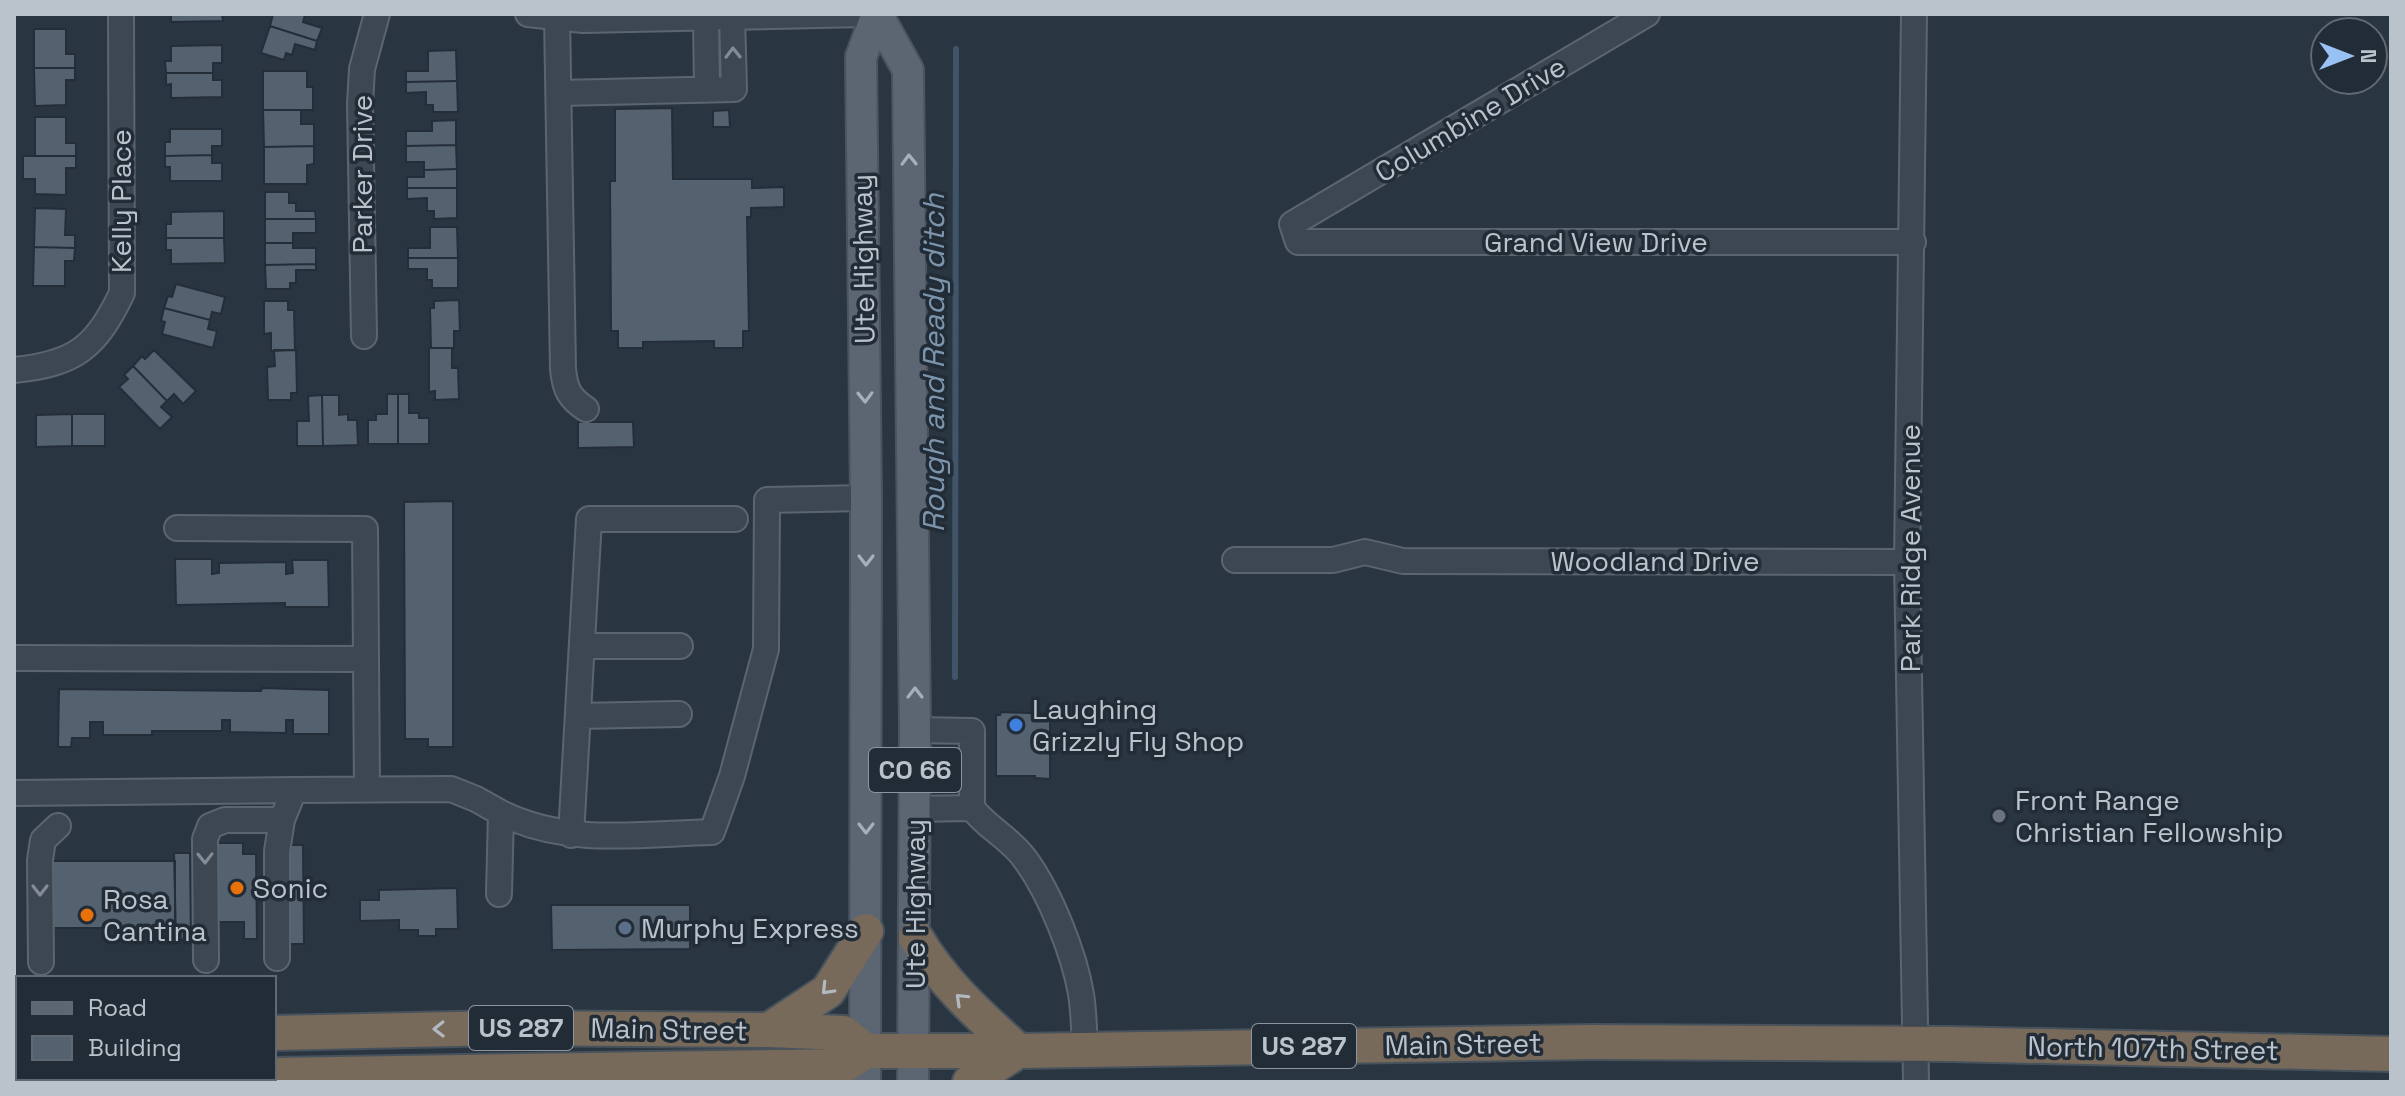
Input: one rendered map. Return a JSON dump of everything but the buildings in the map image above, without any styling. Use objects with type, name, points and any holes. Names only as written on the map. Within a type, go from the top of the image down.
[{"type":"highway","points":[[769,1030],[828,991],[866,931]]},
{"type":"highway","points":[[916,938],[954,992],[1018,1051],[970,1082]]},
{"type":"highway","name":"Main Street","points":[[276,1033],[500,1028],[843,1033],[866,1066]]},
{"type":"highway","name":"Main Street","points":[[276,1075],[368,1078],[806,1074],[843,1066],[914,1066],[1018,1051],[1591,1042],[1916,1043]]},
{"type":"highway","name":"North 107th Street","points":[[1916,1043],[2391,1054]]},
{"type":"main road","name":"Ute Highway","points":[[866,1066],[866,498],[861,57],[877,14]]},
{"type":"main road","name":"Ute Highway","points":[[877,14],[908,70],[915,730],[914,1066]]},
{"type":"street","name":"Kelly Place","points":[[14,370],[32,368],[85,349],[107,323],[122,293],[121,14]]},
{"type":"street","name":"Parker Drive","points":[[364,336],[360,104],[362,69],[377,14]]},
{"type":"street","points":[[528,14],[583,20],[655,16],[864,14]]},
{"type":"street","name":"Columbine Drive","points":[[1292,224],[1647,14]]},
{"type":"street","name":"Park Ridge Avenue","points":[[1914,14],[1907,562],[1916,1082]]},
{"type":"street","points":[[557,17],[563,369],[565,389],[573,400],[586,409]]},
{"type":"street","points":[[706,17],[707,88]]},
{"type":"street","points":[[559,93],[734,89],[732,17]]},
{"type":"street","name":"Grand View Drive","points":[[1292,224],[1298,242],[1913,242]]},
{"type":"street","points":[[14,793],[451,789],[525,826],[571,835],[712,832],[732,776],[766,649],[767,500],[866,498]]},
{"type":"street","points":[[571,835],[589,519],[735,519]]},
{"type":"street","points":[[177,528],[365,529],[367,789]]},
{"type":"street","name":"Woodland Drive","points":[[1235,560],[1333,560],[1365,552],[1403,561],[1907,562]]},
{"type":"street","points":[[582,646],[680,646]]},
{"type":"street","points":[[14,658],[366,659]]},
{"type":"street","points":[[578,716],[679,714]]},
{"type":"street","points":[[915,730],[972,731],[972,808],[987,825],[1012,844],[1044,890],[1081,994],[1085,1050]]},
{"type":"street","points":[[277,958],[277,851],[282,820],[294,790]]},
{"type":"street","points":[[915,809],[972,808]]},
{"type":"street","points":[[499,894],[501,813]]},
{"type":"street","points":[[206,960],[205,839],[210,826],[225,820],[282,820]]},
{"type":"street","points":[[41,962],[41,850],[43,840],[58,826]]},
{"type":"waterway","name":"Rough and Ready ditch","points":[[955,677],[956,49]]},
{"type":"place","name":"Laughing Grizzly Fly Shop","points":[[1016,725]]},
{"type":"place","name":"Front Range Christian Fellowship","points":[[1999,816]]},
{"type":"place","name":"Sonic","points":[[237,888]]},
{"type":"place","name":"Rosa Cantina","points":[[87,915]]},
{"type":"place","name":"Murphy Express","points":[[625,928]]}]
